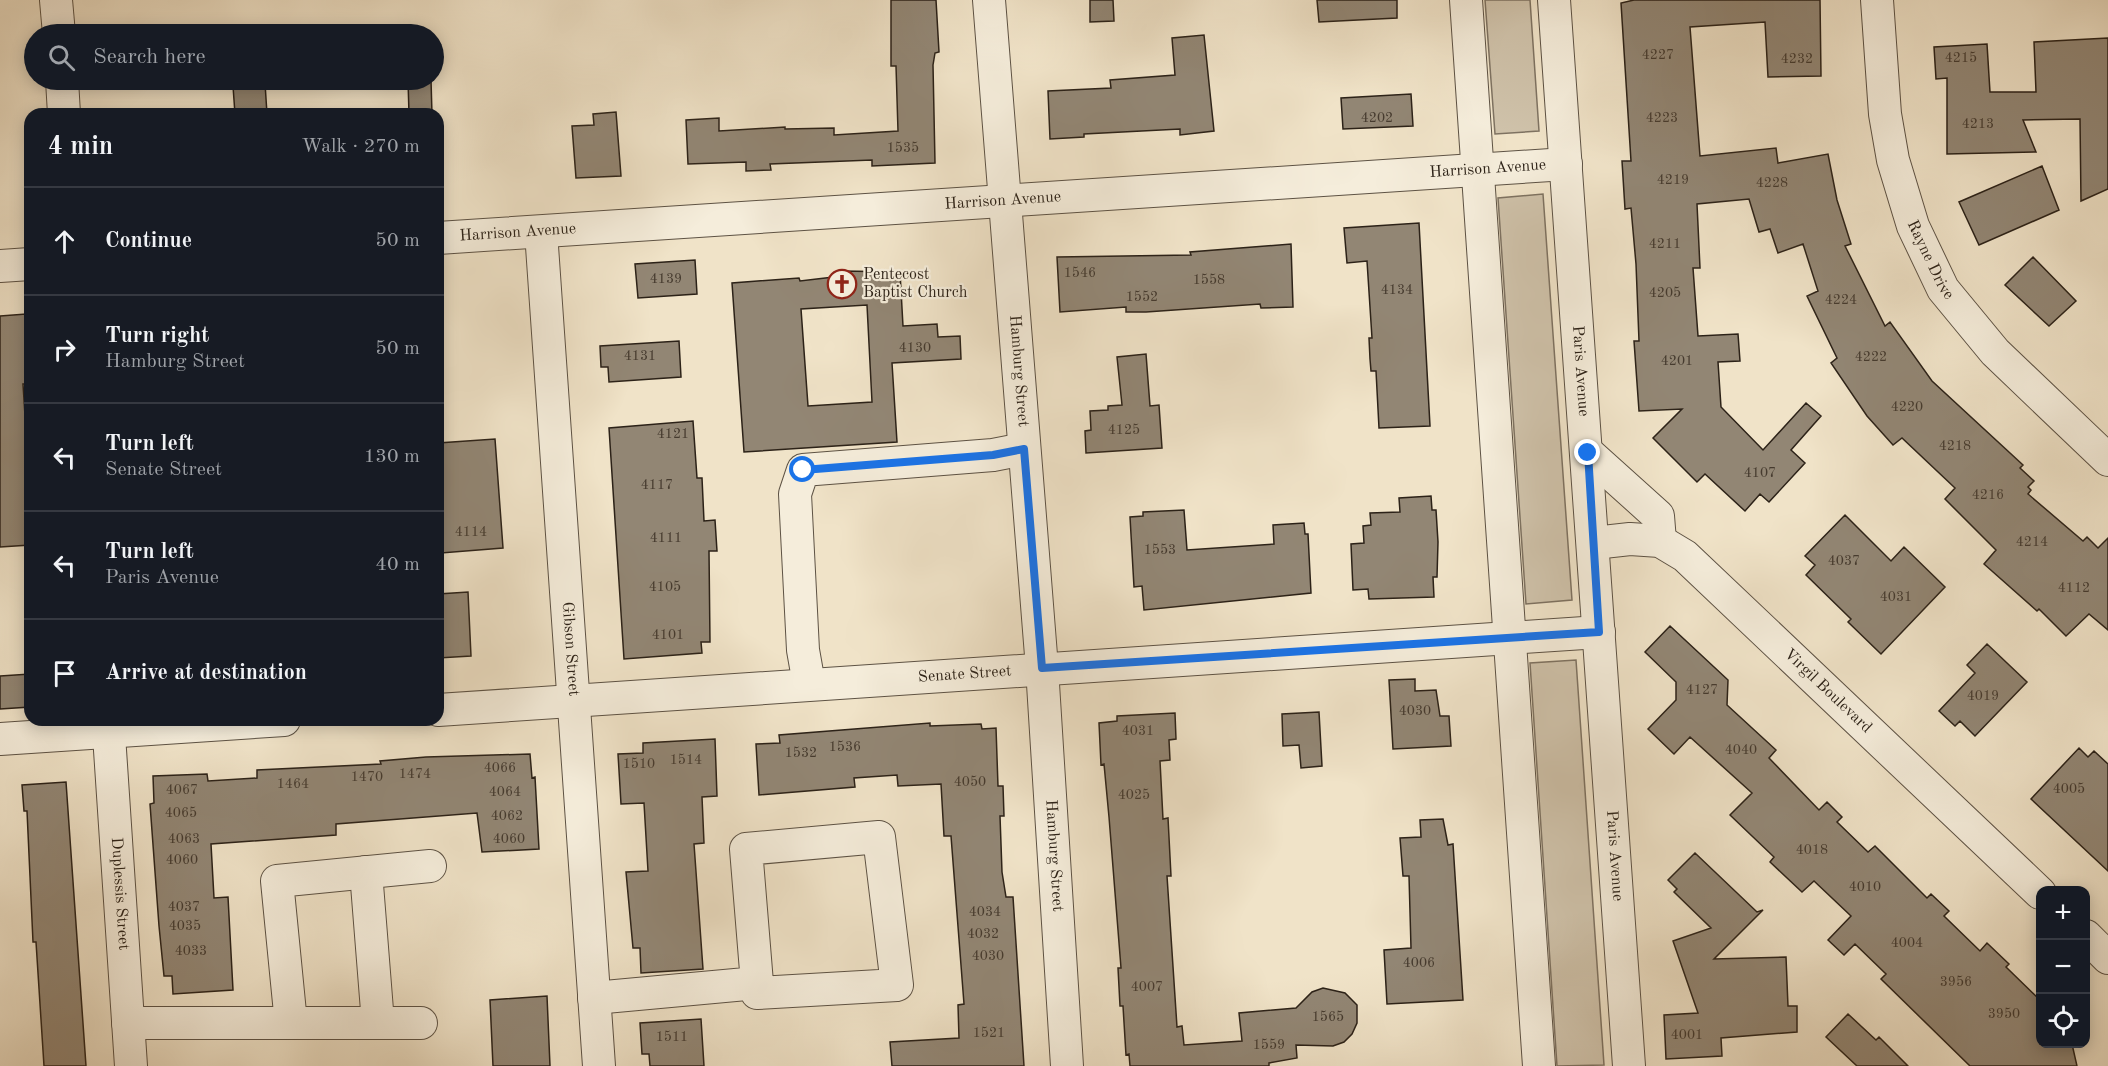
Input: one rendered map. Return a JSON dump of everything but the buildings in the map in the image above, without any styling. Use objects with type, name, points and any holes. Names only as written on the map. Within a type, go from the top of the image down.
[{"type":"street","points":[[56,0],[57,24]]},
{"type":"street","name":"Hamburg Street","points":[[989,0],[1042,668],[1067,1066]]},
{"type":"street","points":[[1466,0],[1539,1066]]},
{"type":"street","name":"Paris Avenue","points":[[1554,0],[1588,453],[1629,1066]]},
{"type":"street","name":"Rayne Drive","points":[[1877,0],[1885,114],[1893,160],[1913,226],[1943,290],[1995,352],[2108,460]]},
{"type":"street","points":[[63,90],[64,108]]},
{"type":"street","name":"Harrison Avenue","points":[[444,238],[1566,164]]},
{"type":"street","name":"Gibson Street","points":[[541,232],[599,1066]]},
{"type":"street","points":[[0,266],[24,264]]},
{"type":"street","points":[[809,684],[803,650],[795,494],[803,470],[993,455],[1024,449]]},
{"type":"street","points":[[1588,453],[1658,516],[1660,541]]},
{"type":"street","name":"Virgil Boulevard","points":[[1594,543],[1630,539],[1660,541],[1685,556],[2036,890]]},
{"type":"street","name":"Senate Street","points":[[444,710],[1599,632]]},
{"type":"street","points":[[0,739],[108,726]]},
{"type":"street","name":"Duplessis Street","points":[[108,726],[131,1066]]},
{"type":"street","points":[[879,837],[897,985],[757,993],[757,983],[746,849],[879,837]]},
{"type":"street","points":[[291,1023],[277,881],[430,866]]},
{"type":"street","points":[[366,872],[378,1023]]},
{"type":"street","points":[[2089,940],[2108,958]]},
{"type":"street","points":[[594,998],[757,983]]},
{"type":"street","points":[[128,1023],[421,1023]]},
{"type":"shaded area","points":[[1485,0],[1530,0],[1539,131],[1495,134]]},
{"type":"shaded area","points":[[1543,194],[1572,600],[1526,604],[1498,198]]},
{"type":"shaded area","points":[[1576,660],[1604,1065],[1557,1066],[1530,663]]},
{"type":"place","name":"Pentecost Baptist Church","points":[[842,284]]},
{"type":"route","points":[[803,470],[993,455],[1024,449],[1042,668],[1599,632],[1588,453]]}]
